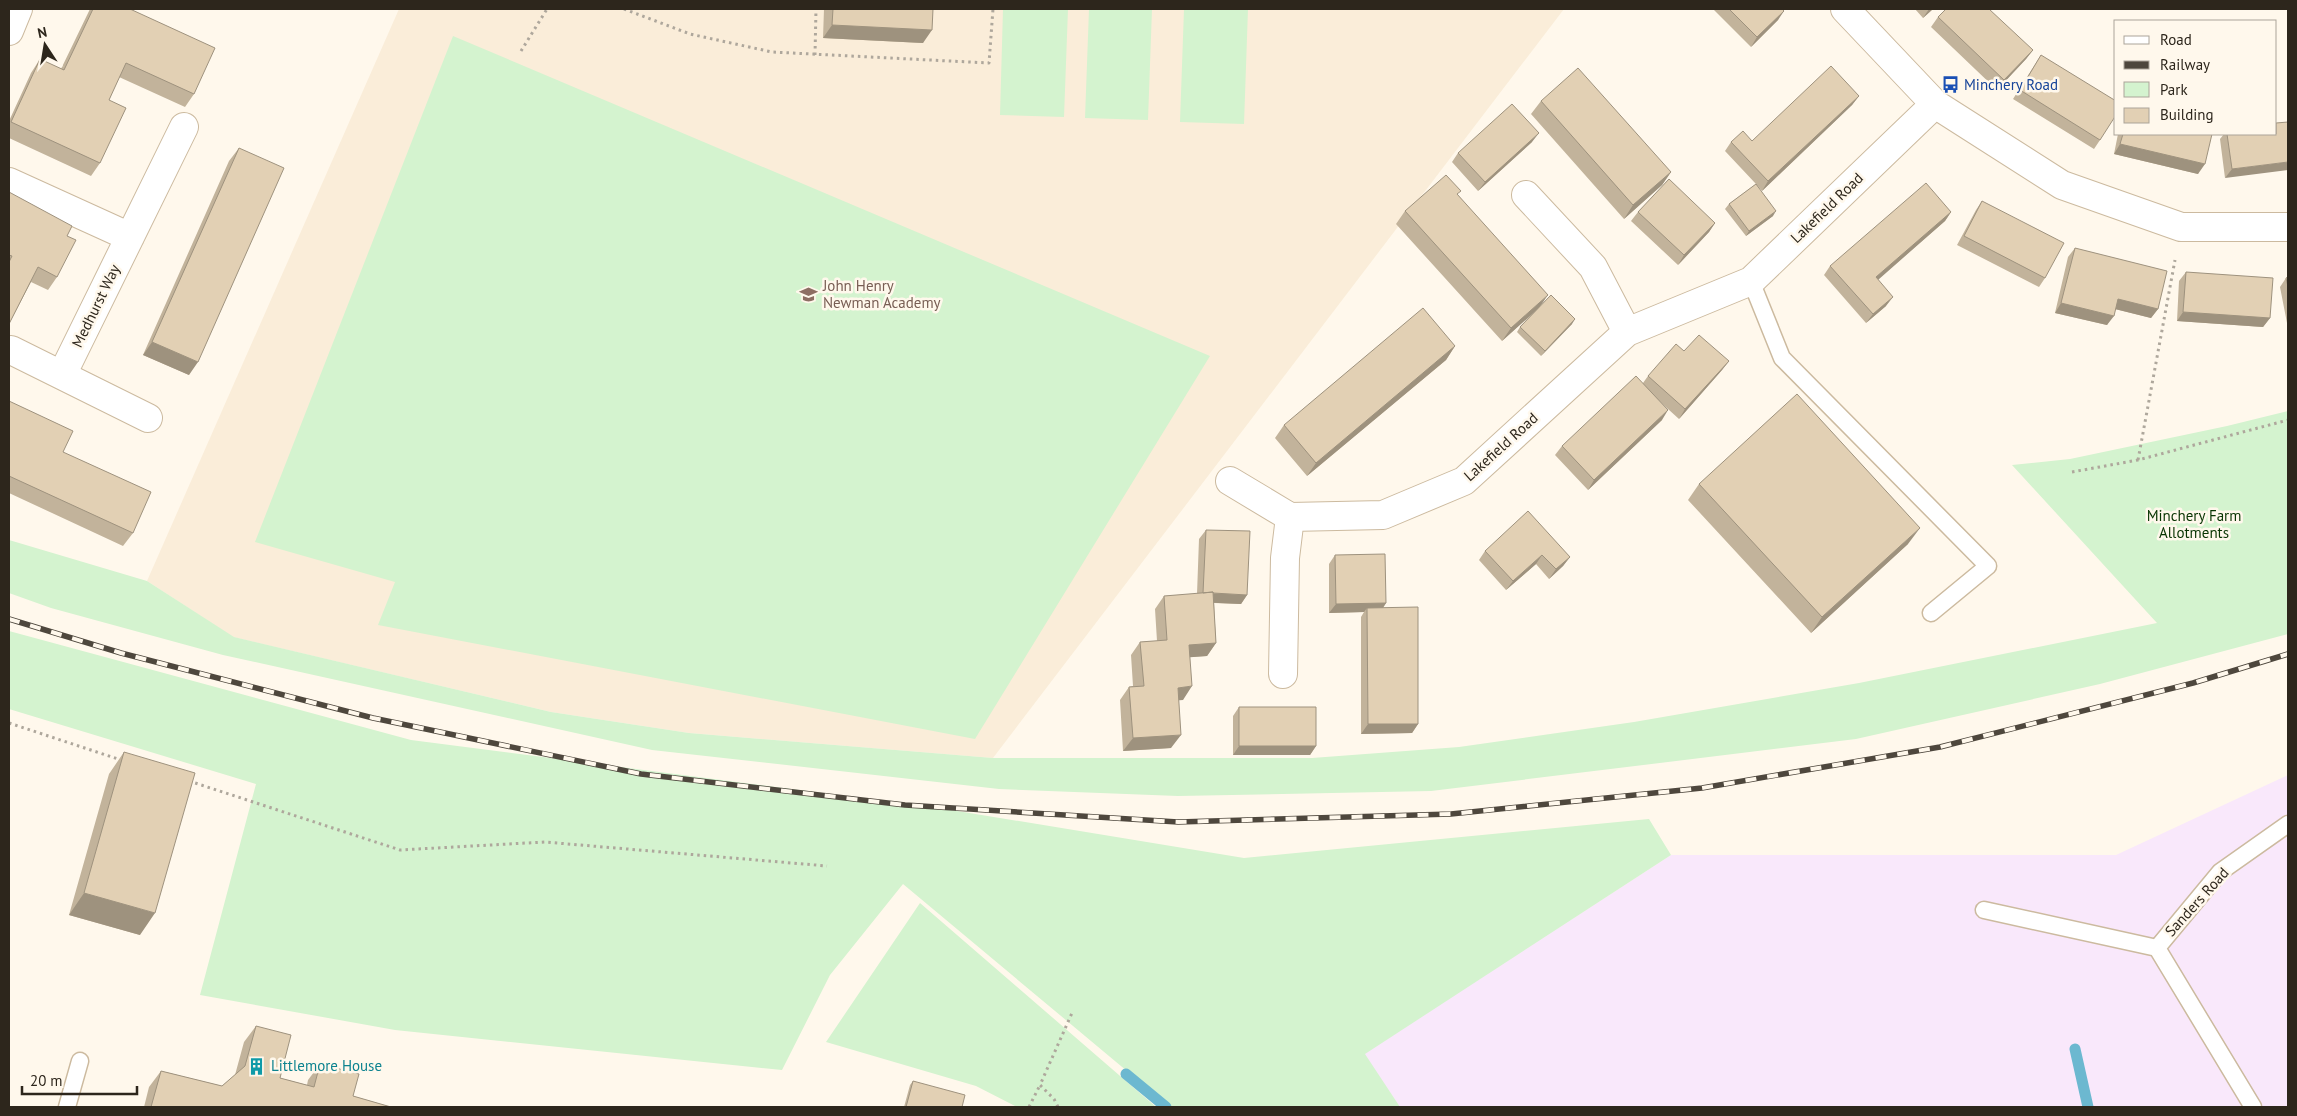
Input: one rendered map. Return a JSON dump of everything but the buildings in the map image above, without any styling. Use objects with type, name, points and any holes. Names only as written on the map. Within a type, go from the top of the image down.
[{"type":"street","points":[[9,31],[18,9]]},
{"type":"street","points":[[1845,9],[1935,104],[2062,185],[2181,228],[2288,227]]},
{"type":"street","name":"Lakefield Road","points":[[1290,517],[1383,515],[1464,481],[1627,332],[1751,281],[1935,104]]},
{"type":"street","name":"Medhurst Way","points":[[62,376],[184,127]]},
{"type":"street","points":[[9,182],[130,237]]},
{"type":"street","points":[[1526,195],[1593,267],[1627,332]]},
{"type":"street","points":[[11,350],[148,418]]},
{"type":"street","points":[[1230,481],[1290,517],[1285,558],[1283,674]]},
{"type":"lane","points":[[1751,281],[1782,358],[1988,566],[1931,613]]},
{"type":"lane","name":"Sanders Road","points":[[2157,948],[2220,872],[2288,824]]},
{"type":"lane","points":[[1984,910],[2157,948],[2254,1107]]},
{"type":"lane","points":[[67,1107],[80,1062]]},
{"type":"path","points":[[521,51],[547,9]]},
{"type":"path","points":[[624,9],[690,34],[772,52],[989,63],[993,9]]},
{"type":"path","points":[[815,55],[816,9]]},
{"type":"path","points":[[2138,460],[2181,228]]},
{"type":"path","points":[[2072,472],[2138,460],[2288,420]]},
{"type":"path","points":[[9,723],[130,762]]},
{"type":"path","points":[[186,780],[400,850],[545,842],[827,866]]},
{"type":"path","points":[[1029,1107],[1072,1013]]},
{"type":"path","points":[[1040,1085],[1054,1099],[1058,1107]]},
{"type":"shaded area","name":"John Henry Newman Academy","points":[[399,9],[1564,9],[993,758],[689,733],[551,712],[233,637],[147,581]]},
{"type":"shaded area","points":[[2288,775],[2288,1107],[1400,1107],[1364,1054],[1671,855],[2116,855]]},
{"type":"green space","points":[[1003,9],[1068,9],[1064,117],[1000,115]]},
{"type":"green space","points":[[1089,9],[1152,9],[1148,120],[1085,118]]},
{"type":"green space","points":[[1184,9],[1248,9],[1244,124],[1180,122]]},
{"type":"green space","points":[[453,36],[1210,356],[975,739],[378,625],[395,582],[255,542]]},
{"type":"green space","name":"Minchery Farm Allotments","points":[[2288,411],[2288,634],[2100,684],[1856,739],[1431,791],[1178,796],[999,789],[652,750],[223,655],[51,608],[9,593],[9,540],[147,581],[234,637],[551,712],[689,733],[993,758],[1312,758],[1459,747],[1634,722],[1859,683],[2157,623],[2012,465],[2070,459],[2227,426]]},
{"type":"green space","points":[[9,631],[411,740],[939,808],[1244,858],[1649,819],[1671,855],[1365,1054],[1400,1107],[1170,1107],[903,884],[830,975],[782,1070],[395,1030],[200,995],[256,784],[9,709]]},
{"type":"green space","points":[[920,903],[1156,1107],[1017,1107],[976,1086],[826,1042]]},
{"type":"waterway","points":[[2075,1049],[2088,1107]]},
{"type":"waterway","points":[[1126,1074],[1166,1107]]},
{"type":"railway","points":[[9,619],[121,653],[373,718],[641,774],[905,805],[1178,822],[1451,814],[1702,788],[1940,747],[2193,683],[2288,654]]},
{"type":"place","name":"Minchery Road","points":[[1950,85]]},
{"type":"place","name":"John Henry Newman Academy","points":[[809,295]]},
{"type":"place","name":"Littlemore House","points":[[257,1066]]}]
